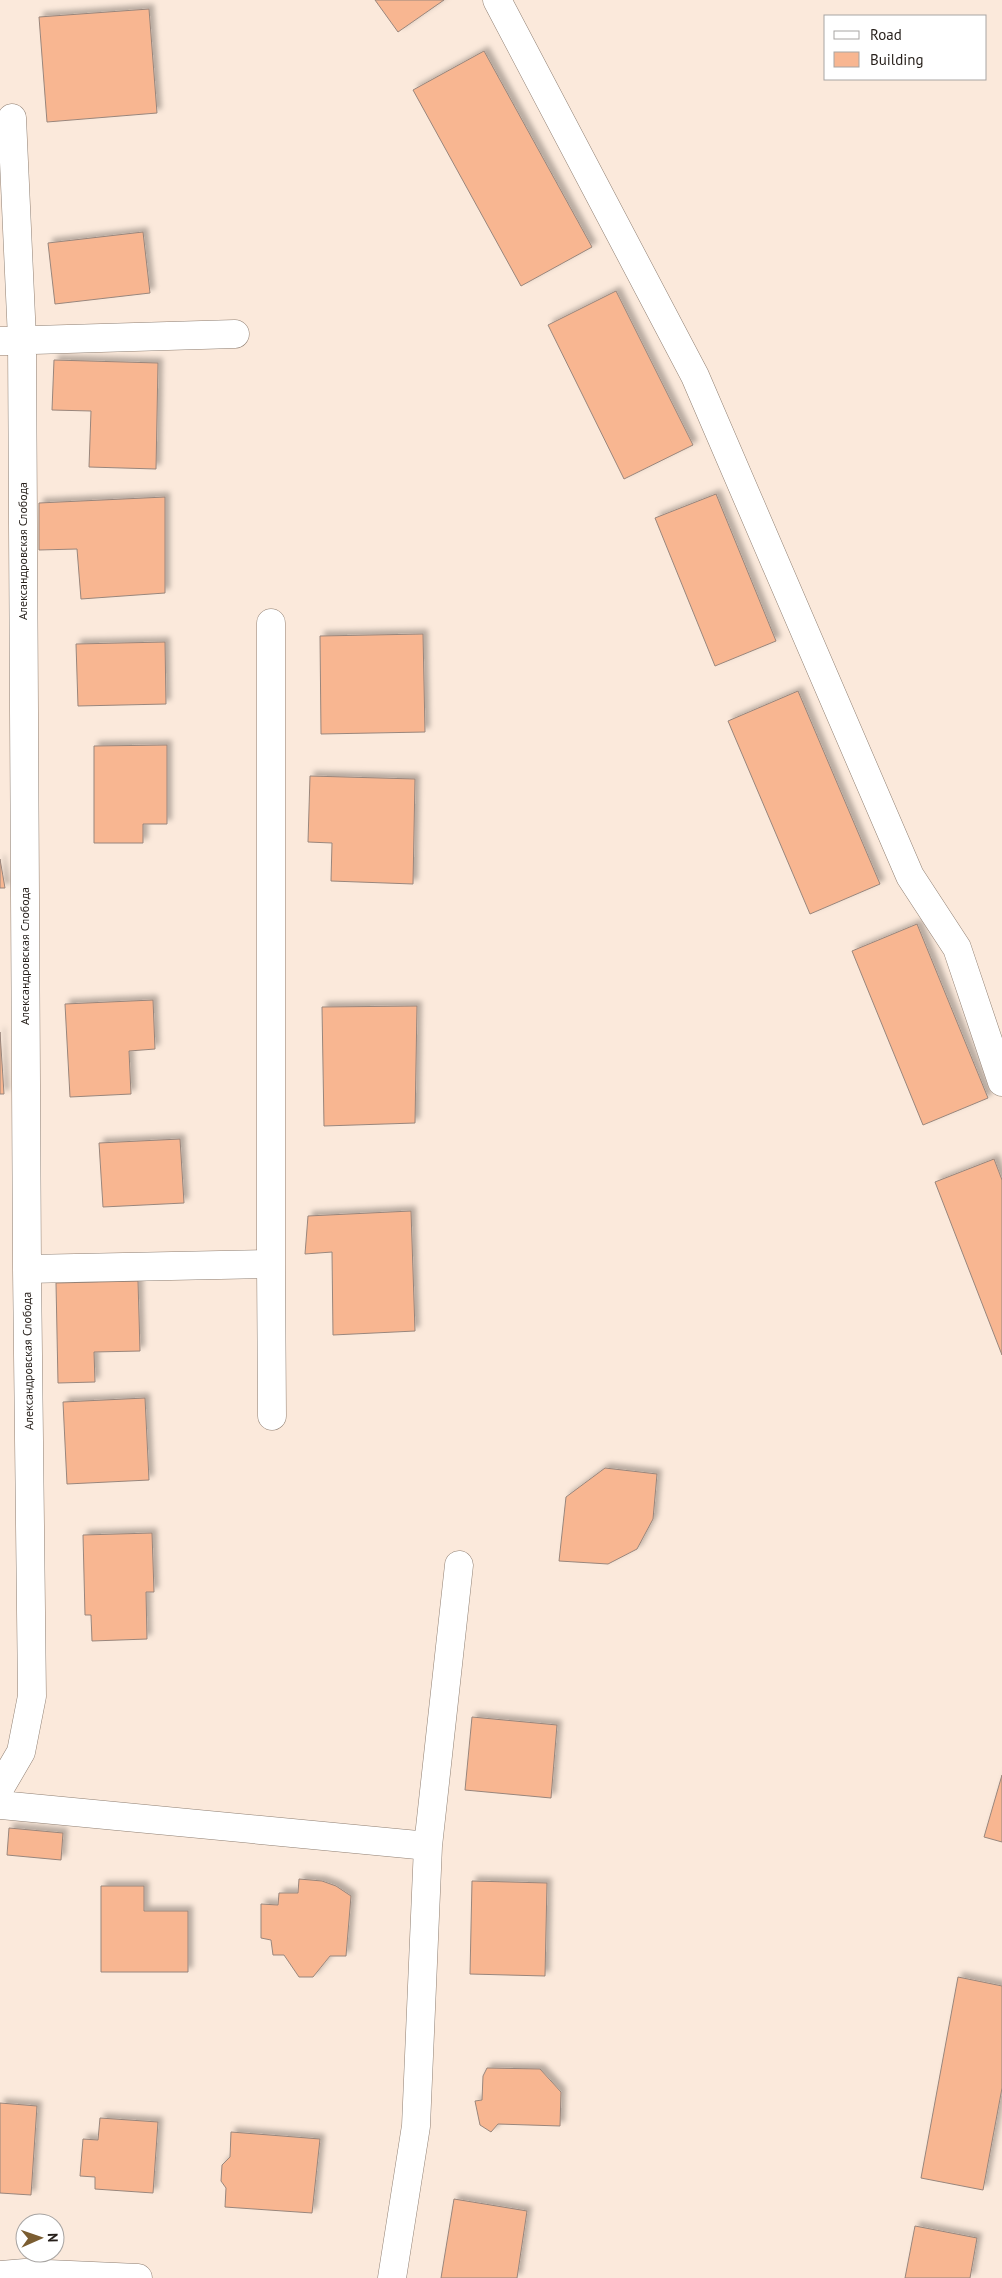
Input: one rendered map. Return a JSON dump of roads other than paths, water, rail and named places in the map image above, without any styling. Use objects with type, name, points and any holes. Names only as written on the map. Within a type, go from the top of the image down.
[{"type":"street","points":[[497,0],[695,376],[910,876],[957,948],[1002,1082]]},
{"type":"street","name":"Александровская Слобода","points":[[0,1788],[20,1752],[32,1696],[27,1269],[11,340],[12,118]]},
{"type":"street","points":[[11,340],[235,334]]},
{"type":"street","points":[[271,623],[272,1416]]},
{"type":"street","points":[[27,1269],[271,1264]]},
{"type":"street","points":[[392,2278],[416,2126],[428,1846],[459,1566]]},
{"type":"street","points":[[0,1805],[428,1846]]},
{"type":"street","points":[[0,2275],[25,2273],[138,2278]]}]
